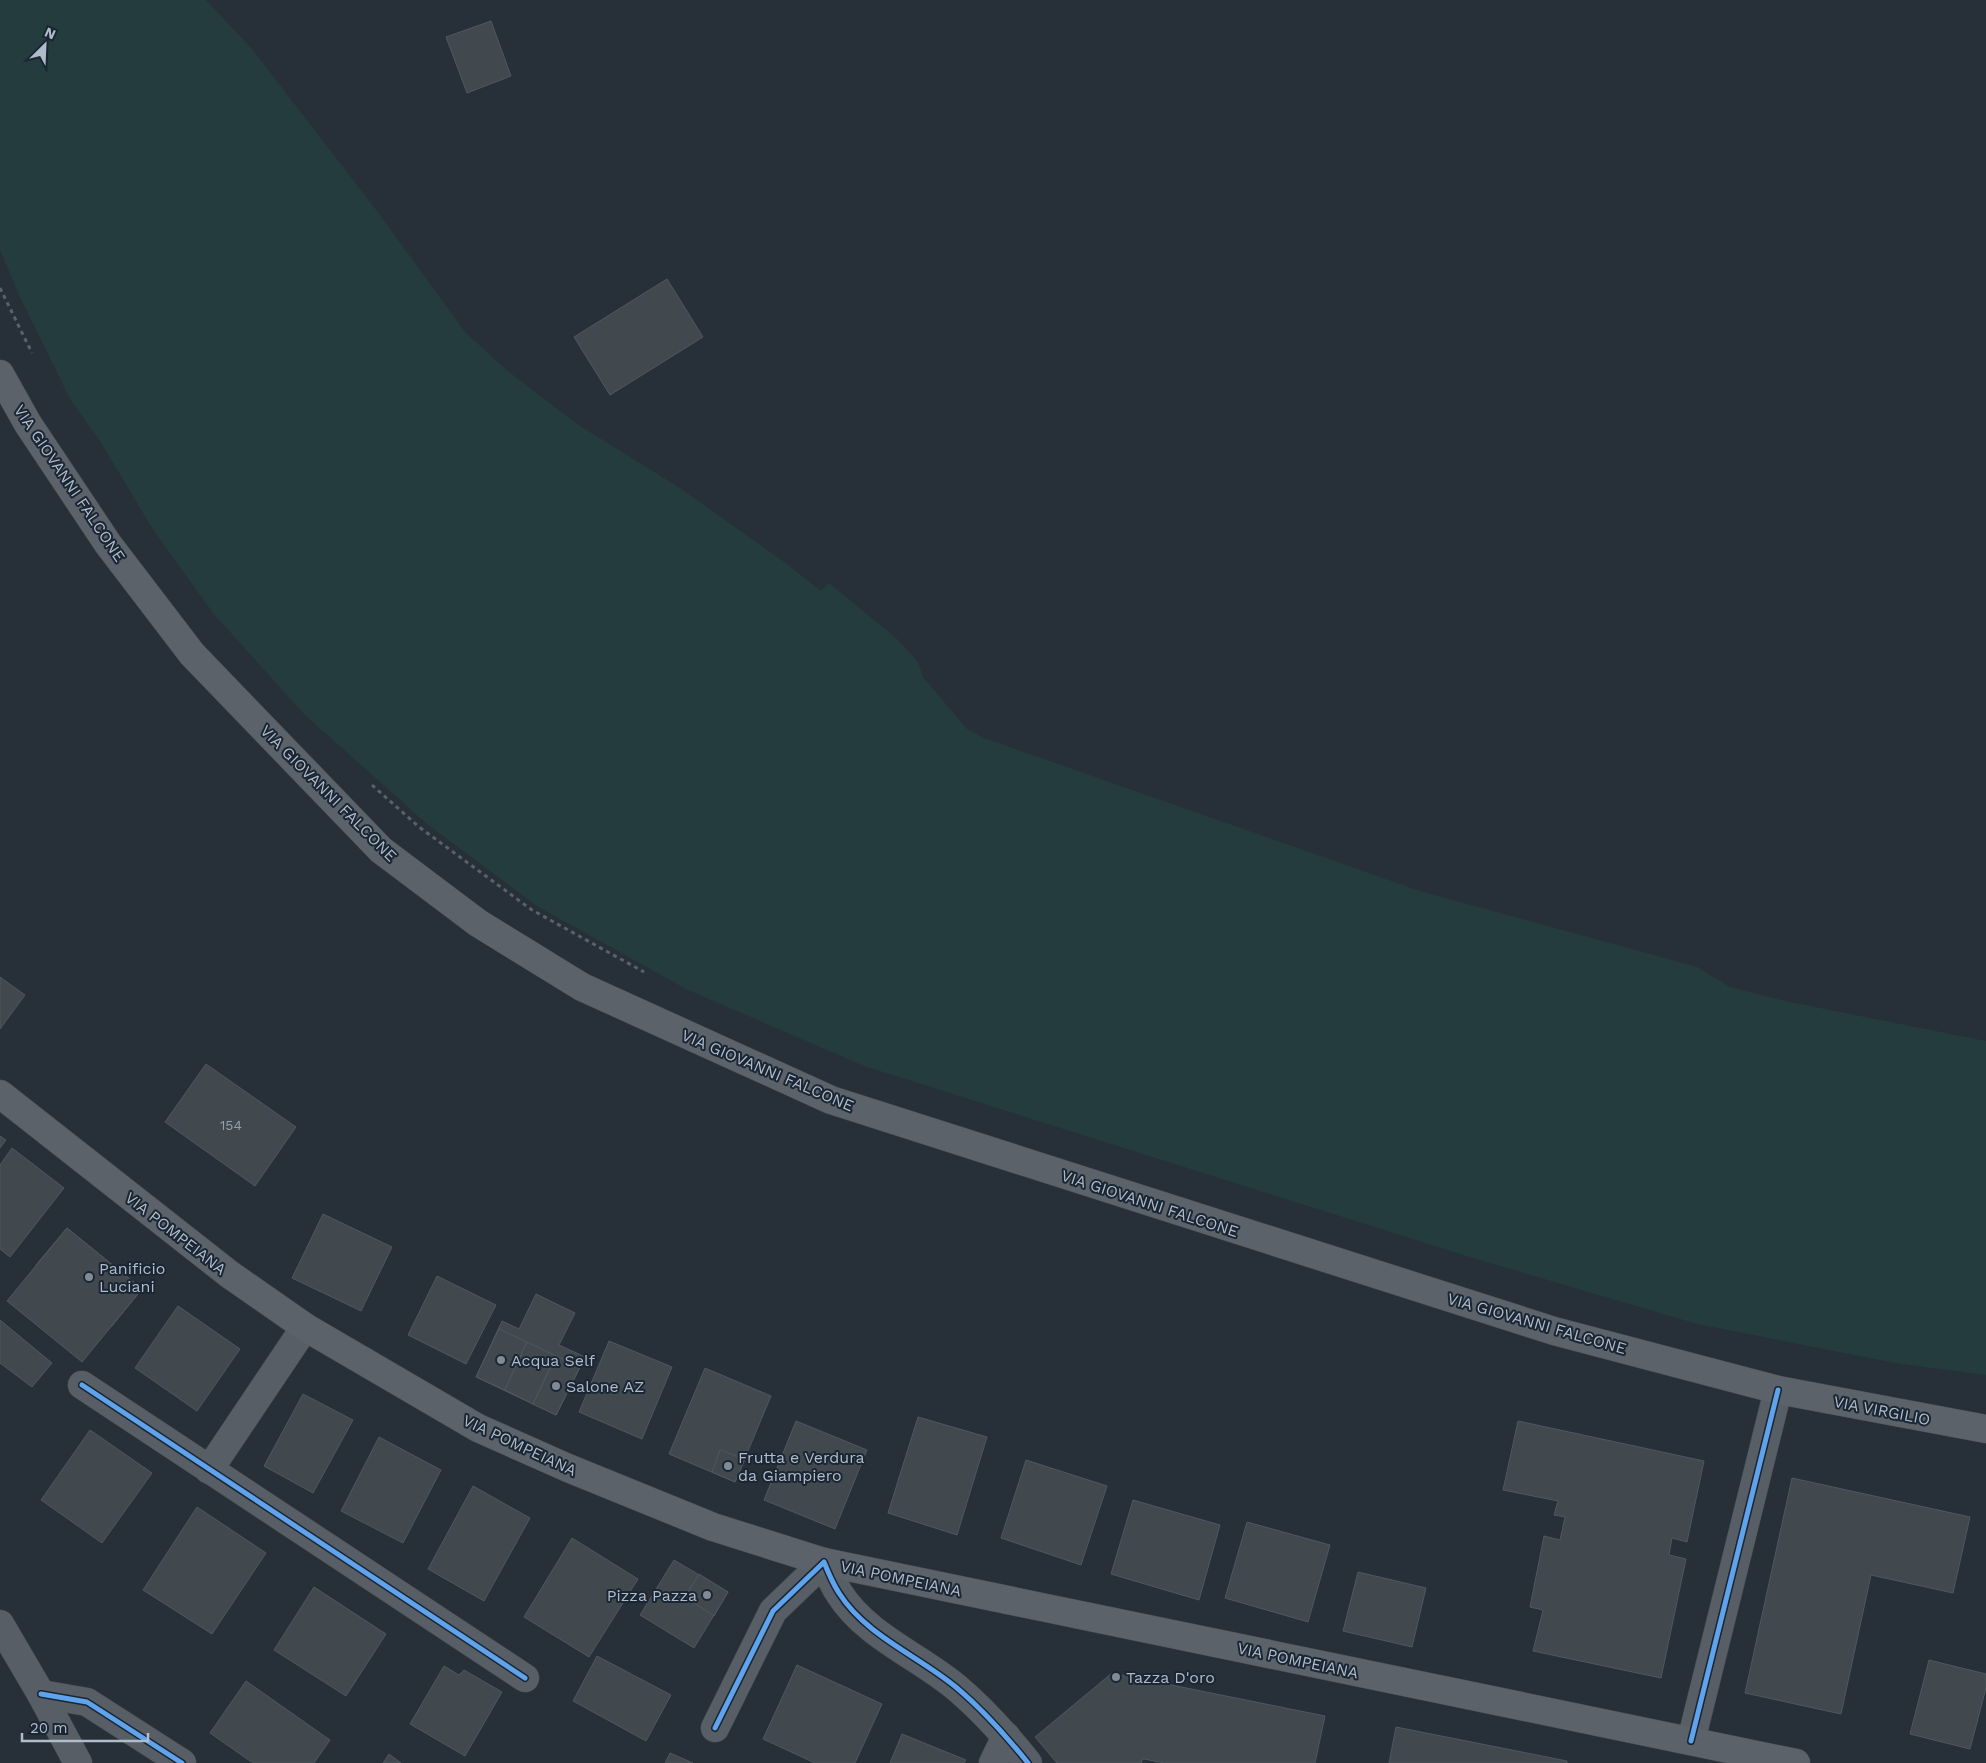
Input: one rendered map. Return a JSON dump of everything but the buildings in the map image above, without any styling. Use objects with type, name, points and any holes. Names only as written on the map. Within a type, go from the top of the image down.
[{"type":"main road","name":"VIA GIOVANNI FALCONE","points":[[0,374],[28,424],[108,544],[192,654],[381,850],[478,923],[582,987],[831,1100],[1554,1331],[1778,1390]]},
{"type":"main road","name":"VIA POMPEIANA","points":[[0,1094],[221,1268],[305,1327],[478,1428],[568,1468],[713,1527],[824,1562],[1796,1763]]},
{"type":"main road","name":"VIA VIRGILIO","points":[[1778,1390],[1986,1430]]},
{"type":"street","points":[[209,1470],[305,1327]]},
{"type":"street","points":[[82,1385],[525,1678]]},
{"type":"street","points":[[1691,1741],[1778,1390]]},
{"type":"street","points":[[716,1728],[773,1612],[824,1562],[838,1592],[851,1609],[871,1627],[957,1688],[1006,1736],[1028,1763]]},
{"type":"street","points":[[0,1624],[78,1763]]},
{"type":"street","points":[[41,1694],[87,1702],[182,1763]]},
{"type":"street","points":[[993,1763],[1006,1736]]},
{"type":"path","points":[[0,288],[33,355]]},
{"type":"path","points":[[369,782],[419,827],[532,910],[648,974]]},
{"type":"green space","points":[[0,0],[206,0],[252,49],[380,215],[465,332],[509,372],[577,424],[677,486],[783,561],[821,591],[829,583],[897,639],[918,662],[923,677],[967,729],[984,738],[1420,891],[1697,967],[1730,987],[1785,1001],[1986,1041],[1986,1375],[1895,1363],[1697,1324],[1473,1258],[864,1066],[686,989],[537,906],[427,824],[304,714],[213,613],[152,528],[100,441],[70,399],[19,295],[0,250]]},
{"type":"cycle path","points":[[82,1385],[525,1678]]},
{"type":"cycle path","points":[[1691,1741],[1778,1390]]},
{"type":"cycle path","points":[[715,1728],[773,1611],[824,1562],[839,1593],[863,1621],[878,1634],[957,1688],[1012,1743],[1028,1763]]},
{"type":"cycle path","points":[[41,1694],[87,1702],[182,1763]]},
{"type":"place","name":"Panificio Luciani","points":[[89,1277]]},
{"type":"place","name":"Acqua Self","points":[[501,1360]]},
{"type":"place","name":"Salone AZ","points":[[556,1386]]},
{"type":"place","name":"Frutta e Verdura da Giampiero","points":[[728,1466]]},
{"type":"place","name":"Pizza Pazza","points":[[707,1595]]},
{"type":"place","name":"Tazza D'oro","points":[[1116,1677]]}]
